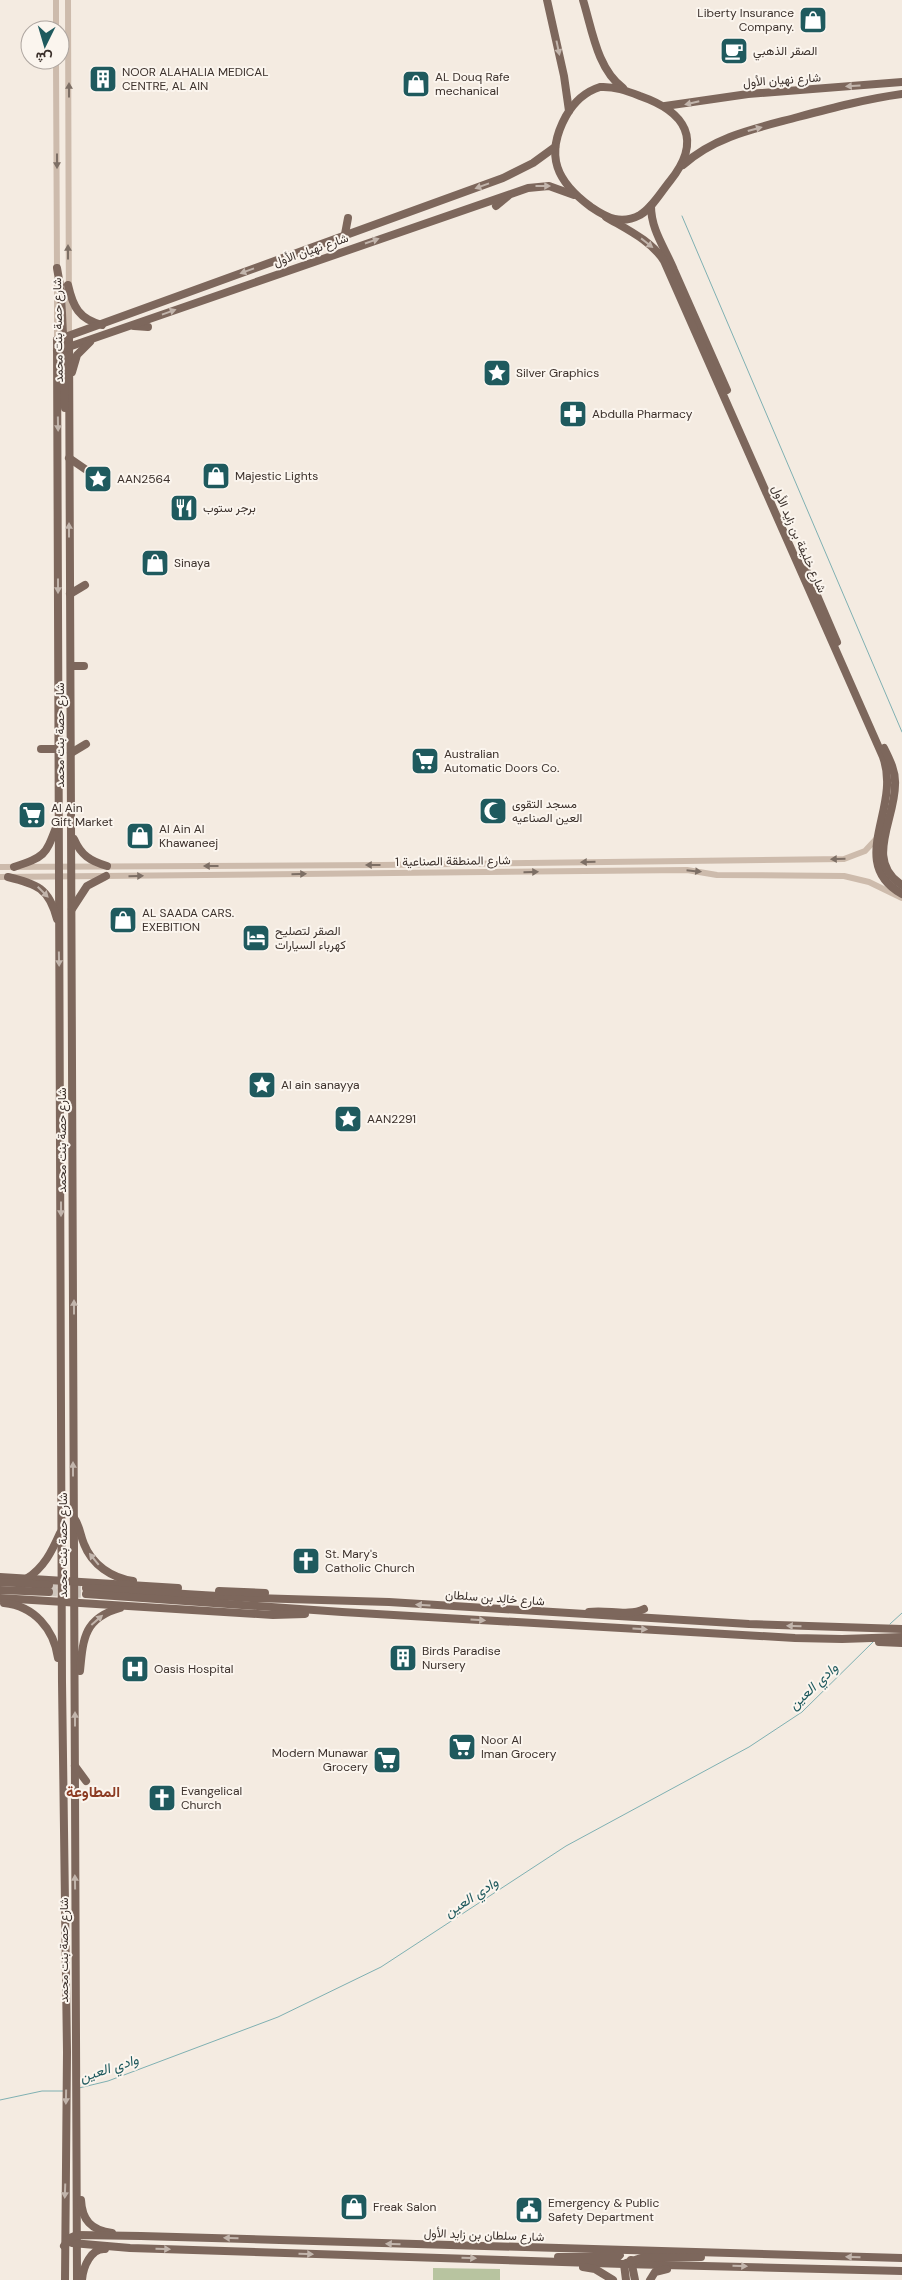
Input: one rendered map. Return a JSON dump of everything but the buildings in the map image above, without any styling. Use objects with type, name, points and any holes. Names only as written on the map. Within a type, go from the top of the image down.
[{"type":"main road","points":[[547,0],[564,76],[568,112]]},
{"type":"main road","points":[[583,0],[607,70],[617,83],[632,93]]},
{"type":"main road","name":"شارع نهيان الأول","points":[[665,106],[740,95],[902,82]]},
{"type":"main road","points":[[609,87],[632,93],[665,106],[680,122],[686,137],[686,152],[681,166],[651,206],[641,214],[628,220],[614,220],[606,217],[574,194],[560,174],[555,147],[560,129],[568,112],[580,98],[593,90],[609,87]]},
{"type":"main road","points":[[681,166],[711,145],[736,134],[840,106],[902,94]]},
{"type":"main road","name":"شارع نهيان الأول","points":[[63,338],[503,178],[533,163],[555,147]]},
{"type":"main road","name":"شارع نهيان الأول","points":[[63,349],[513,192],[544,186],[559,188],[574,194]]},
{"type":"main road","points":[[496,206],[513,192]]},
{"type":"main road","name":"شارع خليفة بن زايد الأول","points":[[651,206],[652,223],[657,236],[667,254],[892,766],[895,789],[884,842],[883,859],[888,873],[902,885]]},
{"type":"main road","name":"شارع خليفة بن زايد الأول","points":[[606,217],[643,240],[660,254],[885,764],[888,790],[876,851],[878,868],[885,881],[902,894]]},
{"type":"main road","points":[[345,234],[348,218]]},
{"type":"main road","points":[[58,268],[62,291],[64,403],[70,418]]},
{"type":"main road","points":[[68,285],[74,307],[79,314],[85,319],[102,324]]},
{"type":"main road","points":[[132,326],[148,327]]},
{"type":"main road","name":"شارع حصة بنت محمد","points":[[63,338],[58,749],[62,1682],[71,2052],[76,2142],[77,2280]]},
{"type":"main road","points":[[70,381],[77,355],[94,339]]},
{"type":"main road","name":"شارع حصة بنت محمد","points":[[63,349],[70,381],[75,1698],[71,2052],[66,2142],[65,2280]]},
{"type":"main road","points":[[69,458],[85,469]]},
{"type":"main road","points":[[70,594],[85,585]]},
{"type":"main road","points":[[71,666],[84,666]]},
{"type":"main road","points":[[71,753],[86,744]]},
{"type":"main road","points":[[41,749],[58,749]]},
{"type":"main road","points":[[14,867],[33,861],[45,853],[52,841],[59,821]]},
{"type":"main road","points":[[72,835],[84,856],[91,861],[107,866]]},
{"type":"main road","points":[[72,911],[85,888],[106,876]]},
{"type":"main road","points":[[4,877],[30,883],[44,892],[53,906],[59,928]]},
{"type":"main road","points":[[74,1517],[85,1546],[98,1565],[120,1578],[152,1586]]},
{"type":"main road","points":[[26,1579],[44,1564],[62,1529]]},
{"type":"main road","points":[[0,1577],[290,1594],[326,1600]]},
{"type":"main road","points":[[0,1582],[49,1589],[0,1590]]},
{"type":"main road","name":"شارع خالِد بن سلطان","points":[[902,1630],[575,1615],[326,1600],[86,1591],[325,1611],[842,1639],[902,1637]]},
{"type":"main road","points":[[0,1598],[283,1615],[325,1611]]},
{"type":"main road","points":[[0,1602],[24,1608],[34,1614],[47,1627],[55,1644],[62,1682]]},
{"type":"main road","points":[[75,1698],[81,1648],[88,1628],[103,1614],[133,1606]]},
{"type":"main road","points":[[575,1615],[600,1610],[636,1612],[644,1609]]},
{"type":"main road","points":[[843,1628],[902,1624]]},
{"type":"main road","points":[[842,1639],[902,1643]]},
{"type":"main road","points":[[75,1766],[86,1781]]},
{"type":"main road","points":[[76,2177],[81,2191],[82,2215],[86,2220],[107,2232],[142,2236]]},
{"type":"main road","name":"شارع سلطان بن زايد الأول","points":[[65,2241],[77,2235],[142,2236],[902,2258]]},
{"type":"main road","name":"شارع سلطان بن زايد الأول","points":[[65,2241],[77,2244],[130,2248],[902,2271]]},
{"type":"main road","points":[[82,2280],[85,2267],[95,2251],[100,2249],[118,2250],[130,2248]]},
{"type":"main road","points":[[539,2261],[561,2257],[618,2256],[620,2255],[618,2251]]},
{"type":"main road","points":[[628,2251],[629,2263],[635,2280]]},
{"type":"main road","points":[[629,2263],[698,2258],[715,2253]]},
{"type":"main road","points":[[539,2261],[592,2268],[613,2280]]},
{"type":"main road","points":[[626,2280],[629,2263]]},
{"type":"main road","points":[[650,2280],[658,2270],[691,2265]]},
{"type":"street","points":[[56,0],[56,20]]},
{"type":"street","name":"شارع حصة بنت محمد","points":[[63,338],[68,285],[68,0]]},
{"type":"street","name":"شارع حصة بنت محمد","points":[[56,70],[58,268]]},
{"type":"street","name":"شارع المنطقة الصناعية 1","points":[[0,867],[273,866],[844,859],[865,851],[878,836]]},
{"type":"street","points":[[629,870],[632,861]]},
{"type":"street","points":[[264,875],[266,869],[273,866]]},
{"type":"street","name":"شارع المنطقة الصناعية 1","points":[[4,877],[695,870],[717,875],[834,874],[869,882],[902,898]]},
{"type":"green space","points":[[433,2268],[500,2269],[500,2280],[433,2280]]},
{"type":"waterway","points":[[682,216],[902,732]]},
{"type":"waterway","name":"وادي العين","points":[[890,1624],[902,1613]]},
{"type":"waterway","name":"وادي العين","points":[[79,2088],[108,2081],[278,2017],[381,1967],[566,1846],[749,1747],[802,1712],[873,1642]]},
{"type":"waterway","name":"وادي العين","points":[[0,2100],[42,2091],[63,2091]]},
{"type":"tunnel","points":[[49,1585],[86,1588]]},
{"type":"tunnel","points":[[49,1592],[86,1594]]},
{"type":"place","name":"Liberty Insurance Company.","points":[[813,20]]},
{"type":"place","name":"الصقر الذهبي","points":[[734,51]]},
{"type":"place","name":"NOOR ALAHALIA MEDICAL CENTRE, AL AIN","points":[[103,79]]},
{"type":"place","name":"AL Douq Rafe mechanical","points":[[416,84]]},
{"type":"place","name":"Silver Graphics","points":[[497,373]]},
{"type":"place","name":"Abdulla Pharmacy","points":[[573,414]]},
{"type":"place","name":"Majestic Lights","points":[[216,476]]},
{"type":"place","name":"AAN2564","points":[[98,479]]},
{"type":"place","name":"برجر ستوب","points":[[184,508]]},
{"type":"place","name":"Sinaya","points":[[155,563]]},
{"type":"place","name":"Australian Automatic Doors Co.","points":[[425,761]]},
{"type":"place","name":"مسجد التقوى العين الصناعيه","points":[[493,811]]},
{"type":"place","name":"Al Ain Gift Market","points":[[32,815]]},
{"type":"place","name":"Al Ain Al Khawaneej","points":[[140,836]]},
{"type":"place","name":"AL SAADA CARS. EXEBITION","points":[[123,920]]},
{"type":"place","name":"الصقر لتصليح كهرباء السيارات","points":[[256,938]]},
{"type":"place","name":"Al ain sanayya","points":[[262,1085]]},
{"type":"place","name":"AAN2291","points":[[348,1119]]},
{"type":"place","name":"St. Mary's Catholic Church","points":[[306,1561]]},
{"type":"place","name":"Birds Paradise Nursery","points":[[403,1658]]},
{"type":"place","name":"Oasis Hospital","points":[[135,1669]]},
{"type":"place","name":"Noor Al Iman Grocery","points":[[462,1747]]},
{"type":"place","name":"Modern Munawar Grocery","points":[[387,1760]]},
{"type":"place","name":"Evangelical Church","points":[[162,1798]]},
{"type":"place","name":"Freak Salon","points":[[354,2207]]},
{"type":"place","name":"Emergency & Public Safety Department","points":[[529,2210]]},
{"type":"district","name":"المطاوعة","points":[[93,1792]]}]
